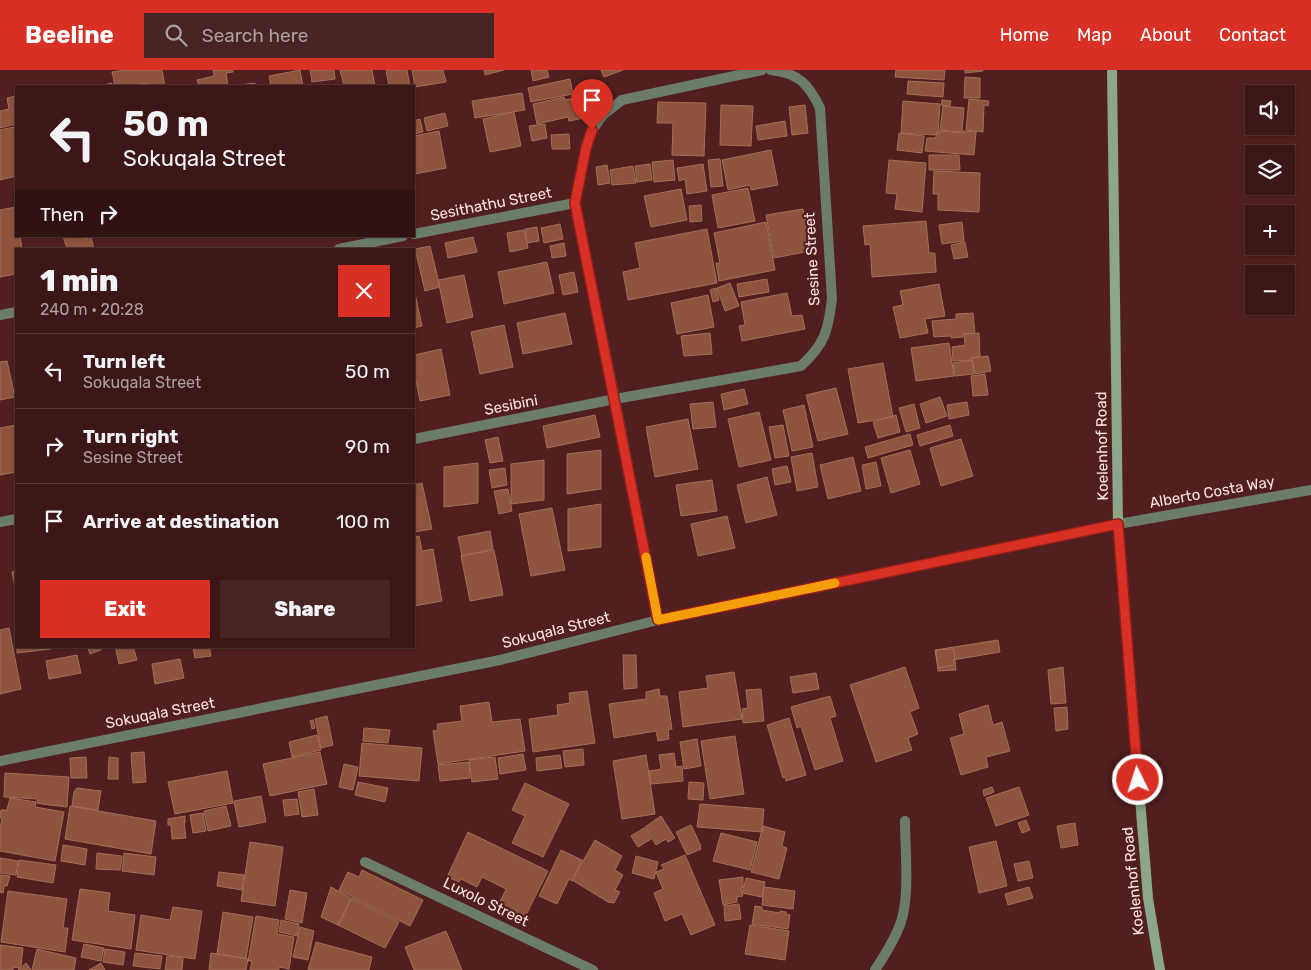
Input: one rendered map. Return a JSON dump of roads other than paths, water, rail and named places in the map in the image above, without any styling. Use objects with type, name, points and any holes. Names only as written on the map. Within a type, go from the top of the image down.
[{"type":"main road","name":"Koelenhof Road","points":[[1112,70],[1118,524],[1148,898],[1160,970]]},
{"type":"street","points":[[658,620],[575,203],[586,148],[592,130],[603,115],[622,100],[762,70]]},
{"type":"street","name":"Sesine Street","points":[[615,399],[801,366],[822,341],[829,326],[832,299],[820,108],[811,90],[796,77],[782,71],[771,70]]},
{"type":"street","name":"Sesithathu Street","points":[[415,234],[575,203]]},
{"type":"street","points":[[344,248],[398,237]]},
{"type":"street","points":[[0,315],[15,312]]},
{"type":"street","name":"Sesibini","points":[[415,439],[615,399]]},
{"type":"street","name":"Alberto Costa Way","points":[[1118,524],[1311,490]]},
{"type":"street","points":[[0,522],[15,519]]},
{"type":"street","name":"Sokuqala Street","points":[[0,761],[500,660],[658,620],[1118,524]]},
{"type":"street","points":[[875,970],[891,944],[901,921],[905,895],[905,821]]},
{"type":"street","name":"Luxolo Street","points":[[365,862],[593,970]]}]
